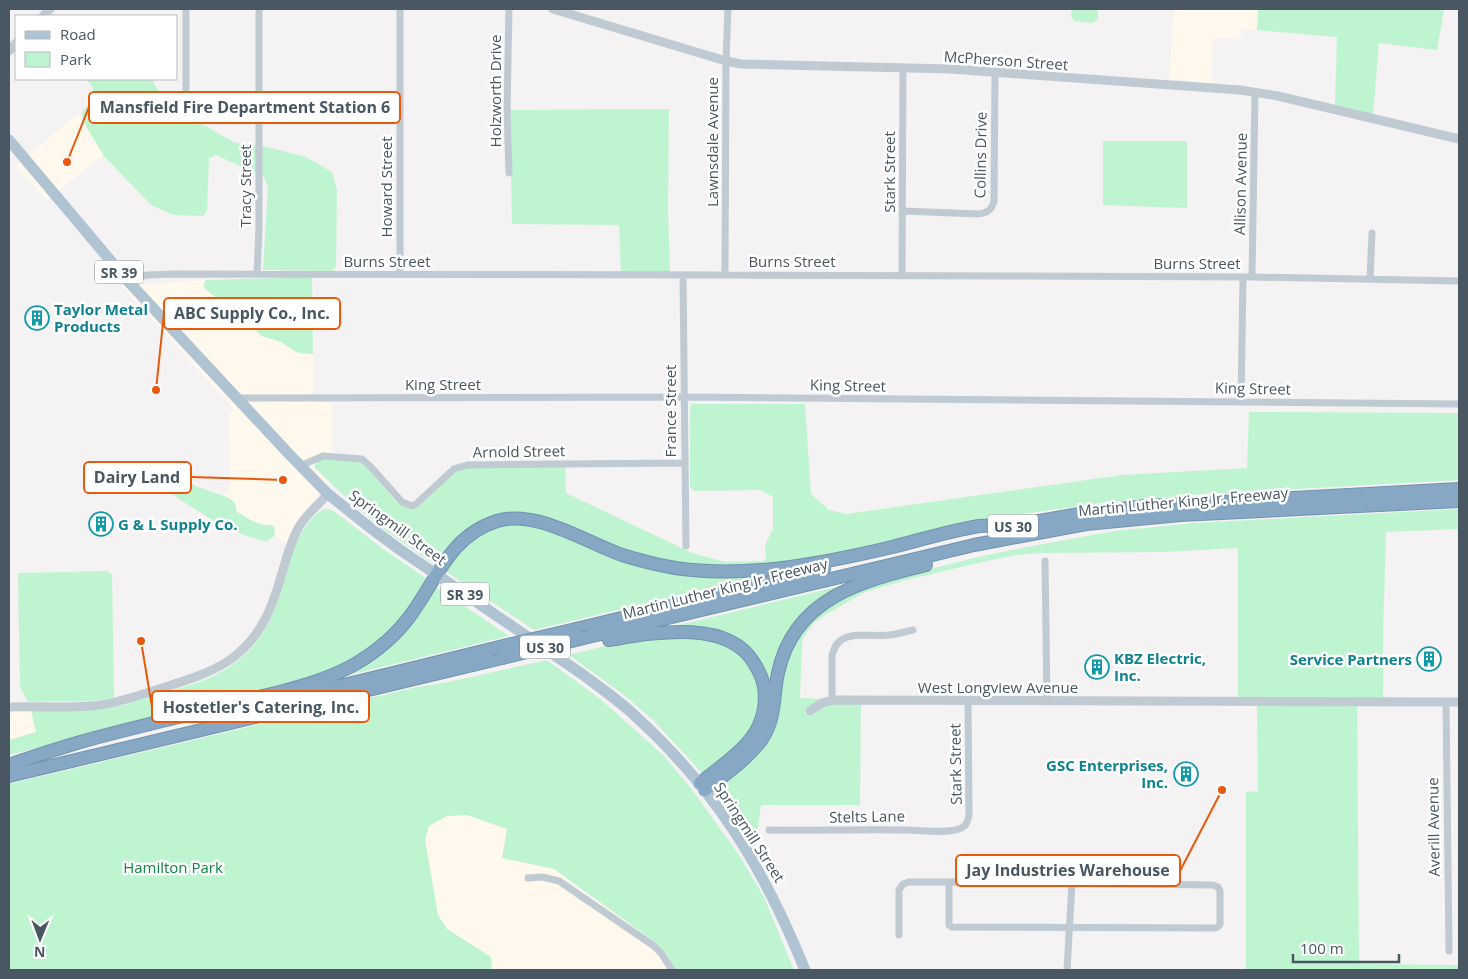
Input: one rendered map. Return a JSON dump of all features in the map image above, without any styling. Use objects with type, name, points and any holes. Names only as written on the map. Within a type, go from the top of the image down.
[{"type":"highway","name":"Martin Luther King Jr. Freeway","points":[[9,765],[936,542],[1012,526],[1085,513],[1163,505],[1459,489]]},
{"type":"highway","name":"Martin Luther King Jr. Freeway","points":[[9,776],[419,678],[591,640],[993,541],[1086,524],[1151,517],[1459,500]]},
{"type":"highway","points":[[703,786],[749,754],[763,738],[772,718],[778,674],[793,635],[809,616],[829,599],[860,584],[908,569],[1004,546],[1057,535],[1122,525],[1151,517]]},
{"type":"highway","points":[[9,765],[79,742],[290,688],[342,671],[379,648],[400,628],[456,547],[473,532],[501,520],[516,518],[540,522],[620,554],[643,561],[682,569],[714,572],[764,570],[821,563],[980,526],[1012,526]]},
{"type":"highway","points":[[591,640],[665,633],[697,633],[722,637],[747,653],[760,674],[765,694],[764,708],[759,727],[748,742],[703,786]]},
{"type":"main road","name":"Springmill Street","points":[[9,140],[126,279],[328,494],[384,538],[582,674],[654,734],[703,786],[738,836],[759,871],[784,921],[805,970]]},
{"type":"street","points":[[186,9],[186,91]]},
{"type":"street","name":"Tracy Street","points":[[257,274],[259,228],[259,9]]},
{"type":"street","name":"Howard Street","points":[[400,9],[400,274]]},
{"type":"street","name":"Holzworth Drive","points":[[508,172],[507,82],[509,9]]},
{"type":"street","name":"McPherson Street","points":[[554,9],[741,64],[995,72],[1255,92],[1459,139]]},
{"type":"street","name":"Lawnsdale Avenue","points":[[725,274],[728,9]]},
{"type":"street","name":"Stark Street","points":[[902,276],[903,68]]},
{"type":"street","name":"Collins Drive","points":[[903,211],[978,214],[991,209],[994,201],[995,72]]},
{"type":"street","name":"Allison Avenue","points":[[1252,277],[1255,92]]},
{"type":"street","points":[[1370,279],[1372,233]]},
{"type":"street","name":"Burns Street","points":[[126,279],[148,275],[257,274],[725,274],[1252,277],[1459,281]]},
{"type":"street","name":"France Street","points":[[683,275],[686,546]]},
{"type":"street","points":[[1241,402],[1243,277]]},
{"type":"street","name":"King Street","points":[[236,398],[684,397],[1459,404]]},
{"type":"street","name":"Arnold Street","points":[[300,466],[323,456],[362,459],[397,498],[404,504],[412,506],[454,469],[467,465],[685,463]]},
{"type":"street","points":[[9,707],[88,706],[113,703],[205,674],[225,664],[248,644],[263,623],[273,603],[300,526],[309,513],[328,494]]},
{"type":"street","points":[[1045,560],[1047,701]]},
{"type":"street","points":[[832,700],[832,655],[838,643],[843,639],[851,637],[889,635],[913,630]]},
{"type":"street","name":"West Longview Avenue","points":[[810,711],[822,703],[832,700],[1459,702]]},
{"type":"street","name":"Stark Street","points":[[964,827],[969,815],[968,700]]},
{"type":"street","name":"Averill Avenue","points":[[1446,702],[1450,951]]},
{"type":"street","name":"Stelts Lane","points":[[769,830],[943,831],[964,827]]},
{"type":"street","points":[[528,878],[542,877],[559,881],[654,946],[672,970]]},
{"type":"street","points":[[899,935],[899,890],[903,884],[909,882],[948,882],[1072,884],[1213,885],[1218,887],[1220,891],[1220,924],[1215,928],[950,926],[948,924],[948,882]]},
{"type":"street","points":[[1067,970],[1072,884]]},
{"type":"shaded area","points":[[1174,9],[1258,9],[1257,30],[1241,29],[1240,39],[1213,38],[1211,83],[1169,79]]},
{"type":"shaded area","points":[[78,113],[103,155],[47,200],[16,166]]},
{"type":"shaded area","points":[[206,280],[203,286],[211,294],[234,309],[262,336],[281,342],[298,353],[313,354],[313,401],[333,403],[332,458],[314,467],[328,482],[300,519],[288,544],[274,536],[275,530],[267,525],[253,522],[237,511],[235,504],[227,497],[222,496],[230,487],[229,415],[234,409],[122,286]]},
{"type":"shaded area","points":[[9,711],[31,711],[36,732],[9,740]]},
{"type":"shaded area","points":[[467,815],[507,829],[503,858],[554,869],[655,942],[666,953],[675,970],[490,970],[492,968],[491,957],[447,929],[438,915],[425,840],[429,826],[447,816]]},
{"type":"green space","points":[[1072,9],[1098,9],[1098,18],[1093,23],[1074,21],[1071,16]]},
{"type":"green space","points":[[1258,9],[1444,9],[1437,50],[1379,43],[1373,114],[1335,105],[1337,37],[1257,30]]},
{"type":"green space","points":[[87,80],[152,80],[173,107],[235,143],[263,146],[306,157],[332,172],[337,190],[336,267],[332,271],[263,270],[268,187],[264,177],[216,155],[209,158],[207,211],[203,216],[174,215],[151,205],[104,156],[84,123],[82,113],[92,98],[93,87]]},
{"type":"green space","points":[[669,109],[668,210],[670,274],[621,272],[619,225],[512,224],[510,110]]},
{"type":"green space","points":[[1103,141],[1187,141],[1187,208],[1103,205]]},
{"type":"green space","points":[[312,277],[313,354],[298,353],[281,342],[262,336],[234,309],[211,294],[203,286],[206,280]]},
{"type":"green space","points":[[692,404],[805,404],[811,494],[829,510],[846,514],[1122,475],[1247,468],[1249,412],[1459,413],[1459,480],[1189,495],[1108,502],[981,520],[835,554],[765,564],[706,567],[643,557],[527,514],[456,541],[435,565],[382,528],[354,505],[314,467],[316,462],[324,458],[363,462],[397,503],[409,509],[417,508],[455,472],[469,467],[565,466],[566,493],[692,553],[725,562],[764,561],[766,559],[765,545],[773,529],[773,497],[760,490],[694,491],[690,487],[690,407]]},
{"type":"green space","points":[[177,472],[195,486],[232,500],[237,512],[258,523],[272,525],[275,528],[274,536],[267,541],[242,534],[215,521],[166,490],[163,484],[169,475]]},
{"type":"green space","points":[[324,509],[335,512],[383,549],[427,579],[409,610],[385,636],[355,658],[324,673],[284,685],[9,755],[9,740],[36,732],[31,711],[88,710],[123,705],[201,681],[230,667],[249,651],[264,632],[275,610],[294,549],[306,526],[314,516]]},
{"type":"green space","points":[[1459,509],[1459,529],[1386,532],[1383,698],[1238,698],[1238,548],[1163,552],[1016,555],[906,580],[865,592],[825,615],[814,623],[807,632],[802,641],[800,698],[824,699],[805,709],[805,713],[809,716],[831,704],[861,704],[860,805],[761,805],[755,848],[716,790],[755,755],[786,660],[809,622],[847,594],[908,575],[978,557],[1115,531],[1194,523]]},
{"type":"green space","points":[[508,524],[535,525],[622,559],[765,575],[534,630],[445,571],[454,557],[483,531]]},
{"type":"green space","points":[[107,571],[112,575],[114,698],[91,701],[28,702],[20,687],[18,573]]},
{"type":"green space","points":[[841,586],[810,608],[771,692],[754,654],[667,628]]},
{"type":"green space","points":[[436,587],[509,636],[345,676]]},
{"type":"green space","points":[[689,636],[729,644],[754,671],[760,693],[757,720],[740,744],[703,774],[653,720],[624,695],[569,655],[605,646]]},
{"type":"green space","name":"Hamilton Park","points":[[547,660],[600,699],[625,721],[665,757],[693,791],[739,855],[764,897],[794,970],[675,970],[666,953],[655,942],[554,869],[502,858],[507,829],[467,815],[447,816],[429,826],[425,840],[438,915],[447,929],[491,957],[492,968],[490,970],[9,970],[9,784],[417,687],[444,683]]},
{"type":"green space","points":[[1257,705],[1357,705],[1359,964],[1459,965],[1459,970],[1246,970],[1246,792],[1258,791]]},
{"type":"place","name":"Mansfield Fire Department Station 6","points":[[67,162]]},
{"type":"place","name":"Taylor Metal Products","points":[[37,318]]},
{"type":"place","name":"ABC Supply Co., Inc.","points":[[156,390]]},
{"type":"place","name":"Dairy Land","points":[[283,480]]},
{"type":"place","name":"G & L Supply Co.","points":[[101,524]]},
{"type":"place","name":"Hostetler's Catering, Inc.","points":[[141,641]]},
{"type":"place","name":"Service Partners","points":[[1429,659]]},
{"type":"place","name":"KBZ Electric, Inc.","points":[[1097,667]]},
{"type":"place","name":"GSC Enterprises, Inc.","points":[[1186,774]]},
{"type":"place","name":"Jay Industries Warehouse","points":[[1222,790]]}]
